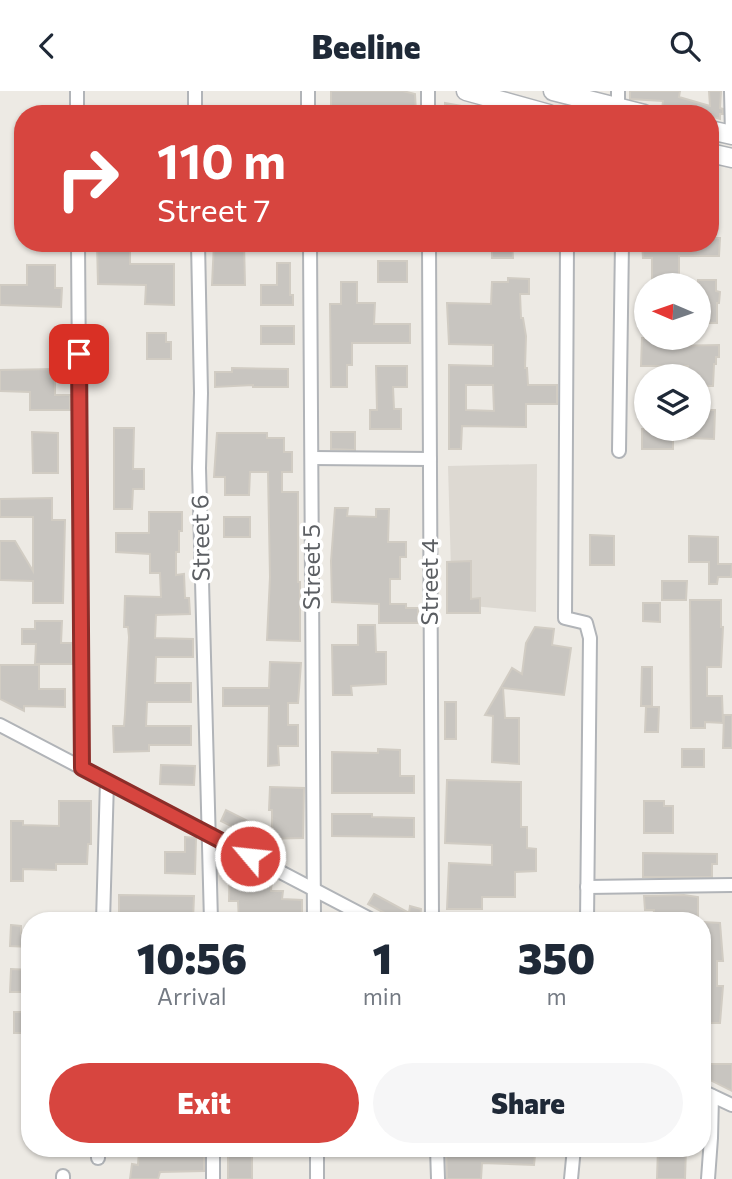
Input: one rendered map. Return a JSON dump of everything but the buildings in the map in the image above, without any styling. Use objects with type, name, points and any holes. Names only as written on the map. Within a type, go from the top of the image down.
[{"type":"street","points":[[466,91],[517,105]]},
{"type":"street","points":[[732,91],[732,135]]},
{"type":"street","points":[[564,93],[618,99]]},
{"type":"street","points":[[78,252],[82,768]]},
{"type":"street","name":"Street 6","points":[[198,252],[201,393],[199,468],[211,912]]},
{"type":"street","name":"Street 5","points":[[310,252],[314,912]]},
{"type":"street","name":"Street 4","points":[[429,252],[432,912]]},
{"type":"street","points":[[567,252],[565,618],[586,623],[590,638],[586,912]]},
{"type":"street","points":[[619,451],[622,252]]},
{"type":"street","points":[[312,458],[430,459]]},
{"type":"street","points":[[0,725],[356,912]]},
{"type":"street","points":[[103,912],[107,781]]},
{"type":"street","points":[[587,887],[732,885]]},
{"type":"street","points":[[711,1096],[732,1105]]},
{"type":"street","points":[[711,1129],[711,1148]]},
{"type":"street","points":[[213,1157],[213,1179]]},
{"type":"street","points":[[317,1157],[317,1179]]},
{"type":"street","points":[[437,1157],[438,1179]]},
{"type":"street","points":[[571,1179],[573,1157]]},
{"type":"street","points":[[708,1179],[710,1157]]},
{"type":"shaded area","points":[[537,464],[536,612],[452,604],[448,466]]},
{"type":"route","points":[[79,354],[82,768],[250,856]]}]
